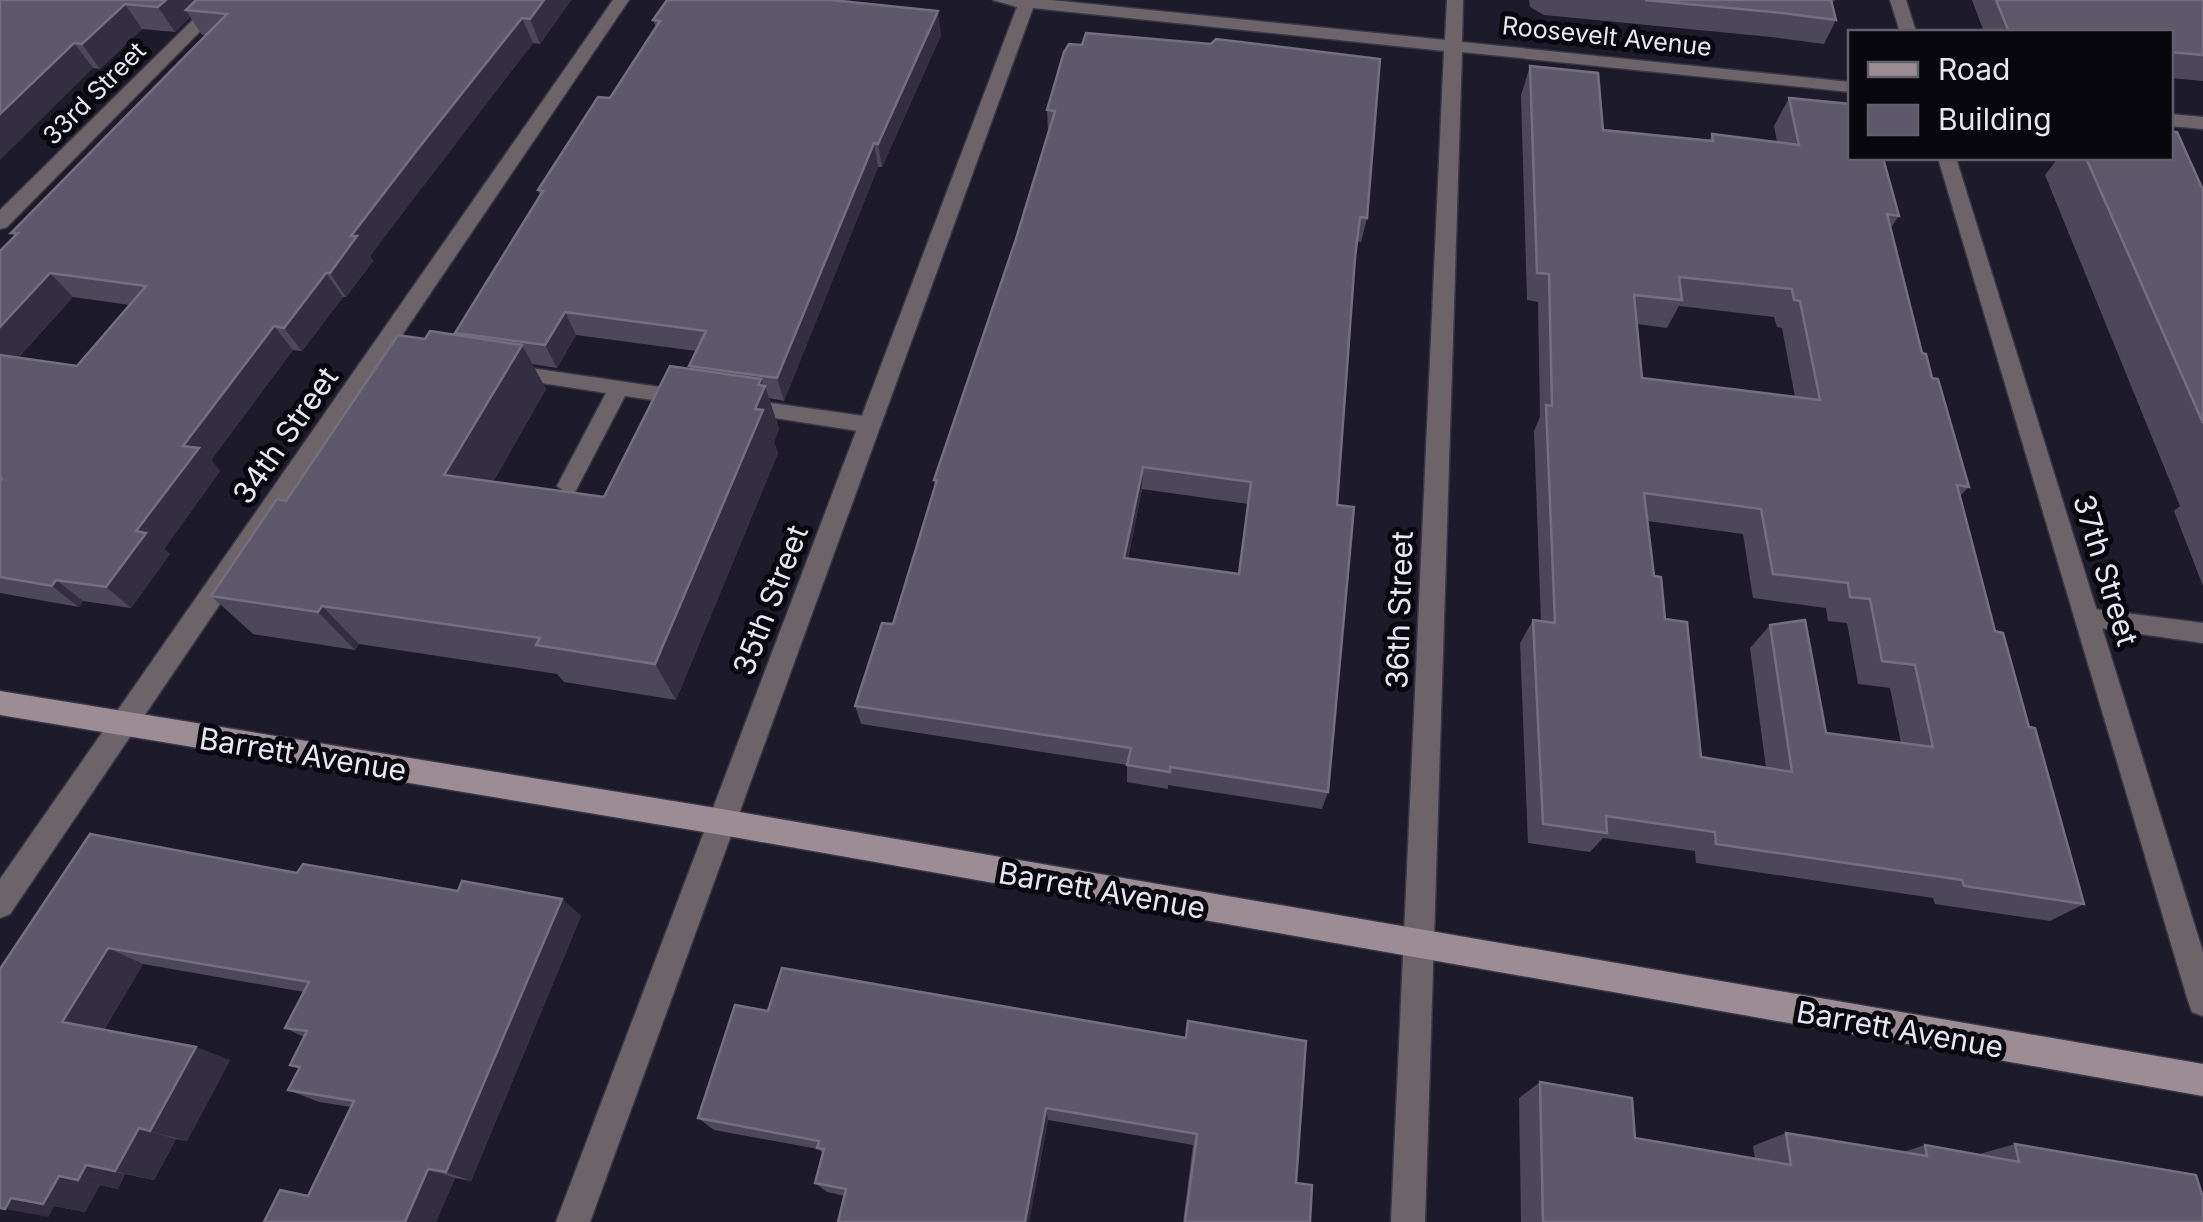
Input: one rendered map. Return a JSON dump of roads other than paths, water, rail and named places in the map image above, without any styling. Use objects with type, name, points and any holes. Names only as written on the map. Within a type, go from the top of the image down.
[{"type":"main road","name":"Barrett Avenue","points":[[0,703],[722,822],[2203,1080]]},
{"type":"street","name":"33rd Street","points":[[0,222],[223,0]]},
{"type":"street","name":"34th Street","points":[[0,904],[122,724],[388,354],[621,0]]},
{"type":"street","name":"36th Street","points":[[1408,1222],[1456,0]]},
{"type":"street","points":[[1898,0],[1907,30]]},
{"type":"street","name":"Roosevelt Avenue","points":[[1019,1],[1848,87]]},
{"type":"street","name":"35th Street","points":[[573,1222],[871,425],[1019,1]]},
{"type":"street","points":[[2173,120],[2203,123]]},
{"type":"street","name":"37th Street","points":[[1947,160],[2203,1001]]},
{"type":"lane","points":[[490,369],[871,425]]},
{"type":"lane","points":[[568,486],[619,388]]},
{"type":"lane","points":[[2086,616],[2203,634]]}]
